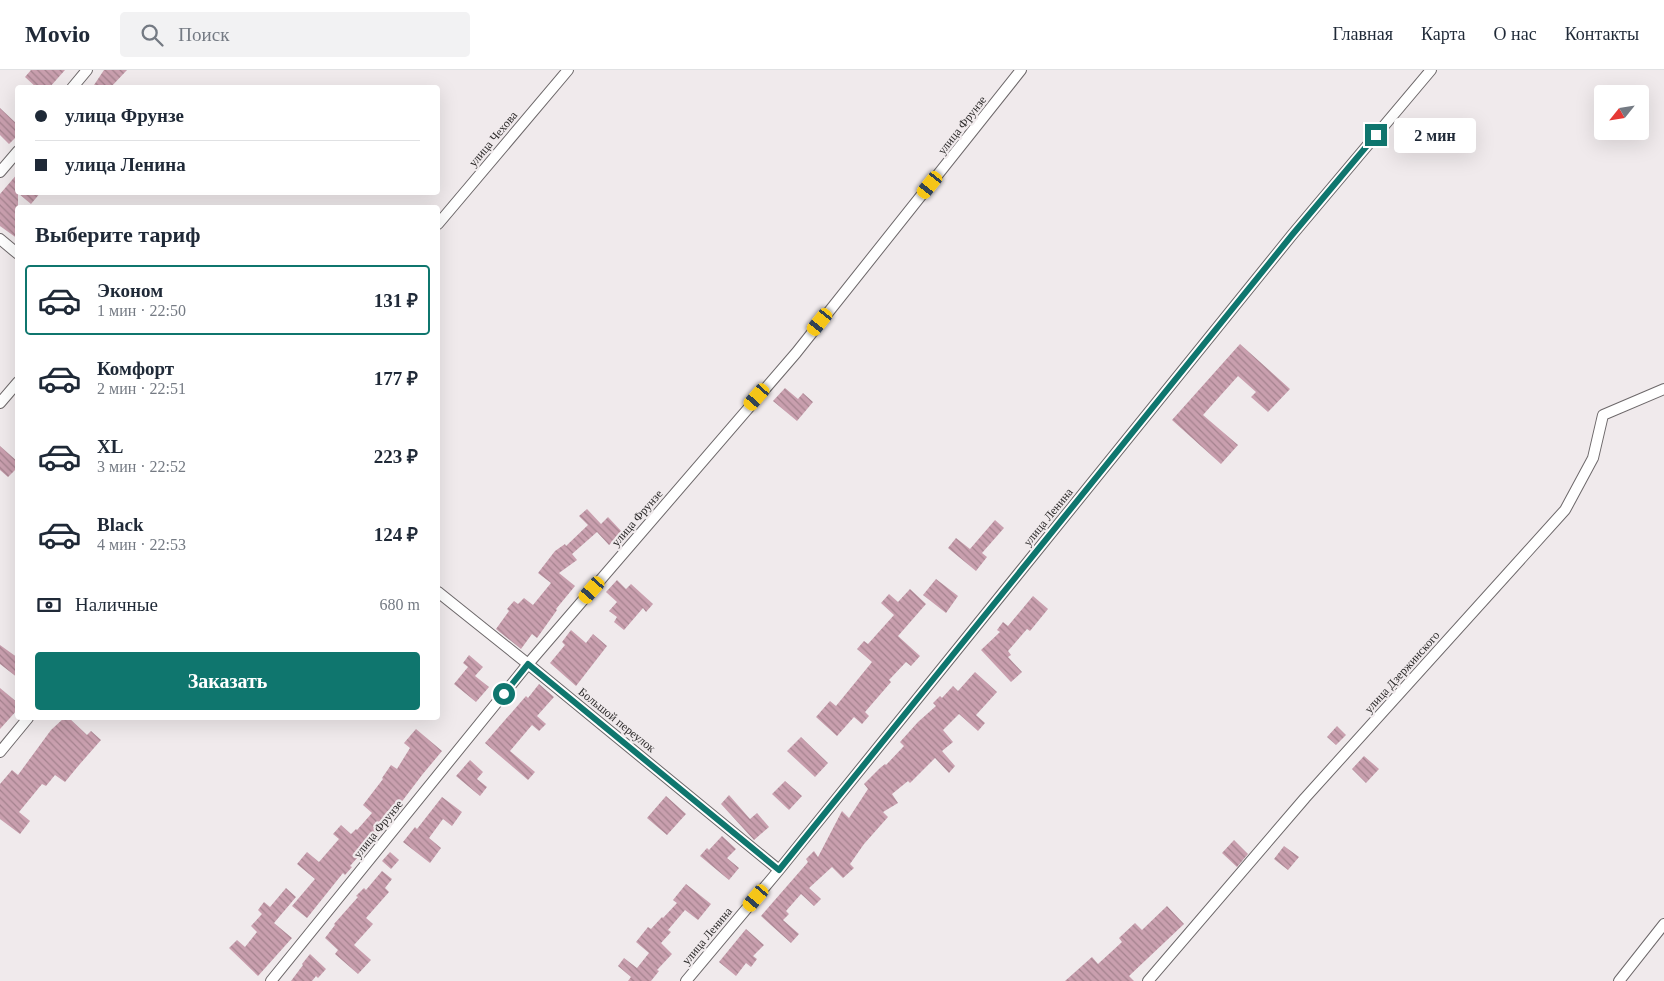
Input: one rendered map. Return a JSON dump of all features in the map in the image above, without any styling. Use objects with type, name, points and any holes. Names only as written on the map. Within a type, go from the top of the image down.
[{"type":"street","points":[[74,85],[87,70]]},
{"type":"street","name":"улица Чехова","points":[[440,222],[568,70]]},
{"type":"street","name":"улица Фрунзе","points":[[271,981],[528,664],[796,353],[1021,70]]},
{"type":"street","name":"улица Ленина","points":[[686,981],[779,870],[1292,235],[1431,70]]},
{"type":"street","points":[[0,172],[15,154]]},
{"type":"street","points":[[0,239],[15,252]]},
{"type":"street","points":[[0,403],[15,386]]},
{"type":"street","name":"улица Дзержинского","points":[[1148,981],[1305,798],[1565,510],[1593,458],[1604,415],[1664,389]]},
{"type":"street","name":"Большой переулок","points":[[440,594],[779,870]]},
{"type":"street","points":[[0,752],[26,720]]},
{"type":"street","points":[[1619,981],[1664,924]]},
{"type":"building","points":[[31,70],[65,70],[52,85],[34,85],[25,77]]},
{"type":"building","points":[[104,70],[127,70],[113,85],[94,85]]},
{"type":"building","points":[[0,108],[15,122],[15,138],[9,144],[0,135]]},
{"type":"building","points":[[15,176],[15,195],[18,195],[18,205],[15,205],[15,237],[0,226],[0,194]]},
{"type":"building","points":[[20,195],[38,195],[31,204]]},
{"type":"building","points":[[1240,344],[1290,389],[1268,412],[1251,397],[1256,392],[1238,376],[1203,415],[1238,445],[1221,464],[1172,420]]},
{"type":"building","points":[[785,388],[798,399],[803,393],[813,402],[797,421],[773,401]]},
{"type":"building","points":[[0,446],[15,459],[15,470],[8,477],[0,470]]},
{"type":"building","points":[[587,509],[601,524],[608,517],[623,533],[609,545],[597,532],[572,554],[577,560],[559,573],[575,586],[556,609],[537,638],[532,634],[521,649],[496,629],[509,611],[507,609],[514,601],[518,604],[524,598],[533,605],[551,583],[538,573],[555,551],[565,544],[566,546],[588,525],[579,516]]},
{"type":"building","points":[[995,520],[1004,528],[982,553],[987,557],[976,571],[948,548],[956,538],[970,549]]},
{"type":"building","points":[[936,579],[958,596],[946,613],[923,595]]},
{"type":"building","points":[[617,580],[626,589],[631,584],[653,604],[646,612],[643,608],[624,630],[614,622],[617,617],[609,611],[617,602],[606,592]]},
{"type":"building","points":[[910,589],[926,604],[898,636],[920,656],[911,666],[906,662],[889,680],[891,682],[865,712],[869,716],[862,724],[854,717],[837,736],[816,717],[830,701],[836,706],[872,662],[857,649],[864,641],[868,644],[894,615],[881,603],[889,594],[898,602]]},
{"type":"building","points":[[1033,596],[1048,609],[1030,631],[1027,629],[1008,651],[1011,655],[1008,657],[1022,672],[1011,682],[981,650],[1000,632],[997,630],[1003,622],[1008,626]]},
{"type":"building","points":[[571,630],[586,643],[593,634],[607,646],[576,686],[550,663],[565,645],[562,642]]},
{"type":"building","points":[[0,645],[15,656],[15,676],[0,664]]},
{"type":"building","points":[[469,655],[483,667],[475,676],[489,687],[476,702],[454,684],[468,667],[463,663]]},
{"type":"building","points":[[975,672],[997,692],[976,715],[985,723],[978,731],[959,714],[943,730],[953,742],[942,751],[955,766],[949,773],[935,758],[910,783],[908,781],[892,794],[898,803],[883,812],[888,817],[864,844],[850,864],[854,868],[843,878],[832,867],[809,888],[821,899],[814,906],[801,894],[786,911],[789,914],[783,920],[799,934],[791,943],[761,916],[808,862],[806,859],[814,851],[818,857],[842,811],[849,818],[868,789],[864,784],[904,746],[900,742],[936,706],[933,703],[940,696],[942,698],[953,686],[958,691]]},
{"type":"building","points":[[539,684],[554,697],[537,716],[546,724],[539,731],[532,725],[510,751],[535,772],[528,780],[485,743]]},
{"type":"building","points":[[0,688],[15,700],[15,712],[0,729]]},
{"type":"building","points":[[62,720],[71,720],[87,735],[91,731],[101,740],[65,782],[55,775],[46,786],[42,784],[19,812],[30,821],[20,834],[0,819],[0,784],[12,770],[18,775],[51,730]]},
{"type":"building","points":[[1337,726],[1346,735],[1336,745],[1327,737]]},
{"type":"building","points":[[416,729],[442,751],[382,830],[350,866],[352,867],[345,875],[343,873],[307,918],[292,906],[315,879],[297,864],[307,852],[319,862],[339,839],[333,834],[341,825],[351,834],[372,813],[363,805],[391,765],[397,769],[410,748],[404,743]]},
{"type":"building","points":[[801,737],[828,763],[815,777],[787,751]]},
{"type":"building","points":[[1364,756],[1379,769],[1366,783],[1352,769]]},
{"type":"building","points":[[470,760],[483,772],[477,779],[487,787],[480,796],[456,776]]},
{"type":"building","points":[[785,781],[802,796],[789,810],[772,794]]},
{"type":"building","points":[[729,795],[750,819],[757,813],[769,827],[754,840],[721,804]]},
{"type":"building","points":[[666,796],[686,814],[667,835],[647,818]]},
{"type":"building","points":[[442,797],[462,812],[452,826],[443,819],[429,838],[441,848],[430,863],[403,842],[415,827],[417,829]]},
{"type":"building","points":[[722,836],[736,849],[727,858],[739,868],[729,880],[700,856],[707,848],[709,850]]},
{"type":"building","points":[[1234,840],[1248,854],[1237,867],[1222,853]]},
{"type":"building","points":[[1284,846],[1299,857],[1288,870],[1274,859]]},
{"type":"building","points":[[390,852],[399,860],[391,869],[382,861]]},
{"type":"building","points":[[382,871],[392,879],[385,888],[389,892],[366,918],[373,924],[354,945],[371,960],[358,974],[335,954],[338,950],[325,938],[334,924],[358,897],[356,896],[364,888],[366,890]]},
{"type":"building","points":[[686,884],[711,904],[698,920],[685,910],[668,930],[671,932],[661,943],[672,954],[657,970],[659,971],[651,981],[628,981],[631,977],[618,966],[624,958],[637,968],[649,953],[636,942],[648,927],[651,929],[677,903],[673,900]]},
{"type":"building","points":[[286,888],[296,897],[274,923],[292,938],[258,976],[229,948],[237,940],[245,947],[257,932],[251,926],[262,914],[258,910],[264,902],[270,907]]},
{"type":"building","points":[[1167,906],[1184,924],[1129,976],[1134,981],[1065,981],[1092,957],[1098,964],[1122,942],[1119,938],[1135,923],[1142,930]]},
{"type":"building","points":[[746,929],[764,945],[753,956],[757,959],[751,967],[746,963],[736,976],[719,962]]},
{"type":"building","points":[[310,954],[326,969],[318,978],[316,976],[312,981],[291,981],[302,964]]},
{"type":"route","points":[[504,694],[528,664],[779,870],[1292,235],[1376,135]]}]
